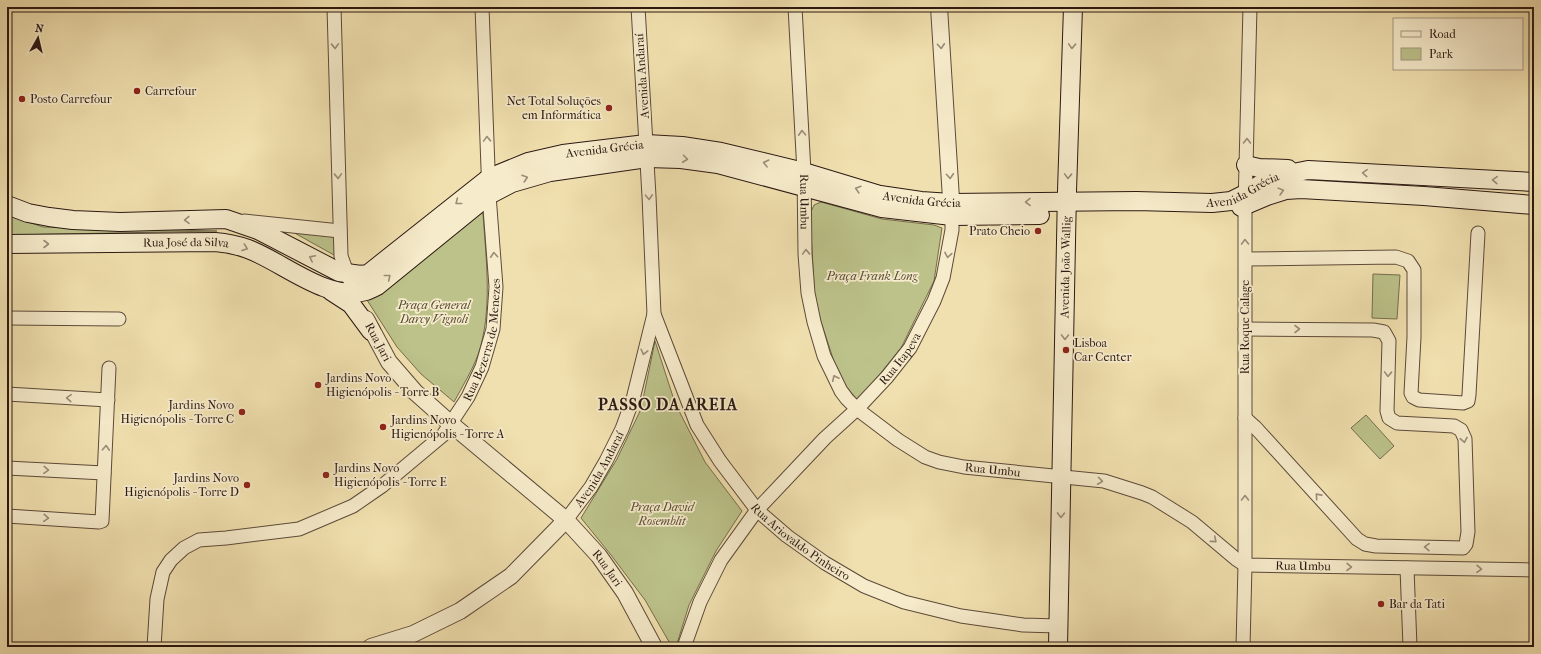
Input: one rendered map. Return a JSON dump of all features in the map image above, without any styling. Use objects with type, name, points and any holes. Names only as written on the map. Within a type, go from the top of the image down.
[{"type":"main road","name":"Avenida João Wallig","points":[[1058,647],[1067,208],[1073,7]]},
{"type":"main road","name":"Avenida Grécia","points":[[347,274],[368,274],[489,186],[646,151],[804,179],[880,195],[921,201],[952,210],[1067,208],[1136,201],[1212,204],[1245,200],[1267,196],[1286,190],[1301,189],[1424,196],[1534,205]]},
{"type":"main road","points":[[1246,165],[1259,168],[1308,170]]},
{"type":"main road","name":"Avenida Grécia","points":[[1245,200],[1266,180],[1308,170],[1534,182]]},
{"type":"main road","name":"Avenida Grécia","points":[[354,292],[366,291],[377,286],[489,186]]},
{"type":"main road","name":"Rua José da Silva","points":[[7,205],[28,213],[73,220],[120,222],[226,219],[258,230],[339,272],[347,274]]},
{"type":"main road","name":"Rua José da Silva","points":[[7,244],[215,242],[232,244],[250,249],[330,290],[354,292]]},
{"type":"main road","points":[[330,290],[350,304],[371,331]]},
{"type":"street","name":"Rua Jari","points":[[334,7],[341,256],[354,292],[371,331],[389,362],[415,392],[566,520],[599,556],[625,593],[654,647]]},
{"type":"street","name":"Rua Bezerra de Menezes","points":[[154,647],[157,599],[163,572],[171,560],[184,548],[199,540],[299,529],[353,506],[382,486],[443,435],[468,397],[482,366],[493,329],[496,287],[489,186],[482,7]]},
{"type":"street","name":"Avenida Andaraí","points":[[371,647],[412,634],[460,611],[511,576],[566,520],[591,487],[622,429],[633,399],[654,314],[638,7]]},
{"type":"street","name":"Rua Umbu","points":[[795,7],[804,179],[805,254],[808,293],[814,322],[824,356],[847,399],[857,409],[898,440],[925,457],[939,462],[964,467],[1104,481],[1118,484],[1152,497],[1192,522],[1245,565],[1534,570]]},
{"type":"street","name":"Rua Itapeva","points":[[684,647],[700,602],[721,560],[757,510],[825,438],[857,409],[887,376],[910,348],[934,301],[943,278],[952,230],[939,7]]},
{"type":"street","name":"Rua Roque Calage","points":[[1243,647],[1245,565],[1245,418],[1252,329],[1246,259],[1245,200],[1250,7]]},
{"type":"street","name":"Rua José da Silva","points":[[226,219],[340,231]]},
{"type":"street","points":[[1246,259],[1396,258],[1408,261],[1414,270],[1414,337],[1411,393],[1413,397],[1419,400],[1463,403],[1468,401],[1469,395],[1478,233]]},
{"type":"street","name":"Rua Ariovaldo Pinheiro","points":[[654,314],[698,425],[720,461],[757,510],[787,536],[825,563],[864,586],[904,602],[961,616],[1023,625],[1058,626]]},
{"type":"street","points":[[7,318],[119,319]]},
{"type":"street","points":[[1245,418],[1256,427],[1357,539],[1365,544],[1376,546],[1463,548],[1466,544],[1468,532],[1465,439],[1461,430],[1454,426],[1397,423],[1389,418],[1387,411],[1389,341],[1384,332],[1373,330],[1252,329]]},
{"type":"street","points":[[7,516],[102,521],[109,368]]},
{"type":"street","points":[[7,394],[108,400]]},
{"type":"street","points":[[7,468],[104,473]]},
{"type":"street","points":[[1407,568],[1410,647]]},
{"type":"green space","name":"Praça Frank Long","points":[[821,202],[882,219],[934,225],[942,228],[934,281],[901,348],[858,401],[839,377],[815,303],[810,214],[814,205]]},
{"type":"green space","name":"Praça General Darcy Vignoli","points":[[477,211],[483,214],[487,267],[486,320],[478,355],[454,402],[421,374],[397,347],[367,300]]},
{"type":"green space","points":[[7,215],[43,227],[217,231],[7,235]]},
{"type":"green space","points":[[291,231],[335,234],[336,255],[334,255]]},
{"type":"green space","points":[[1373,274],[1400,275],[1397,319],[1372,318]]},
{"type":"green space","name":"Praça David Rosemblit","points":[[655,341],[675,403],[705,462],[742,511],[716,551],[689,605],[676,647],[672,647],[645,600],[581,518],[617,459],[641,409]]},
{"type":"green space","points":[[1366,415],[1394,446],[1380,459],[1351,428]]},
{"type":"place","name":"Carrefour","points":[[137,91]]},
{"type":"place","name":"Posto Carrefour","points":[[22,99]]},
{"type":"place","name":"Net Total Soluções em Informática","points":[[609,108]]},
{"type":"place","name":"Prato Cheio","points":[[1038,231]]},
{"type":"place","name":"Lisboa Car Center","points":[[1066,350]]},
{"type":"place","name":"Jardins Novo Higienópolis - Torre B","points":[[318,385]]},
{"type":"place","name":"Jardins Novo Higienópolis - Torre C","points":[[242,412]]},
{"type":"place","name":"Jardins Novo Higienópolis - Torre A","points":[[383,427]]},
{"type":"place","name":"Jardins Novo Higienópolis - Torre E","points":[[326,475]]},
{"type":"place","name":"Jardins Novo Higienópolis - Torre D","points":[[247,485]]},
{"type":"place","name":"Bar da Tati","points":[[1381,604]]},
{"type":"district","name":"PASSO DA AREIA","points":[[668,404]]}]
